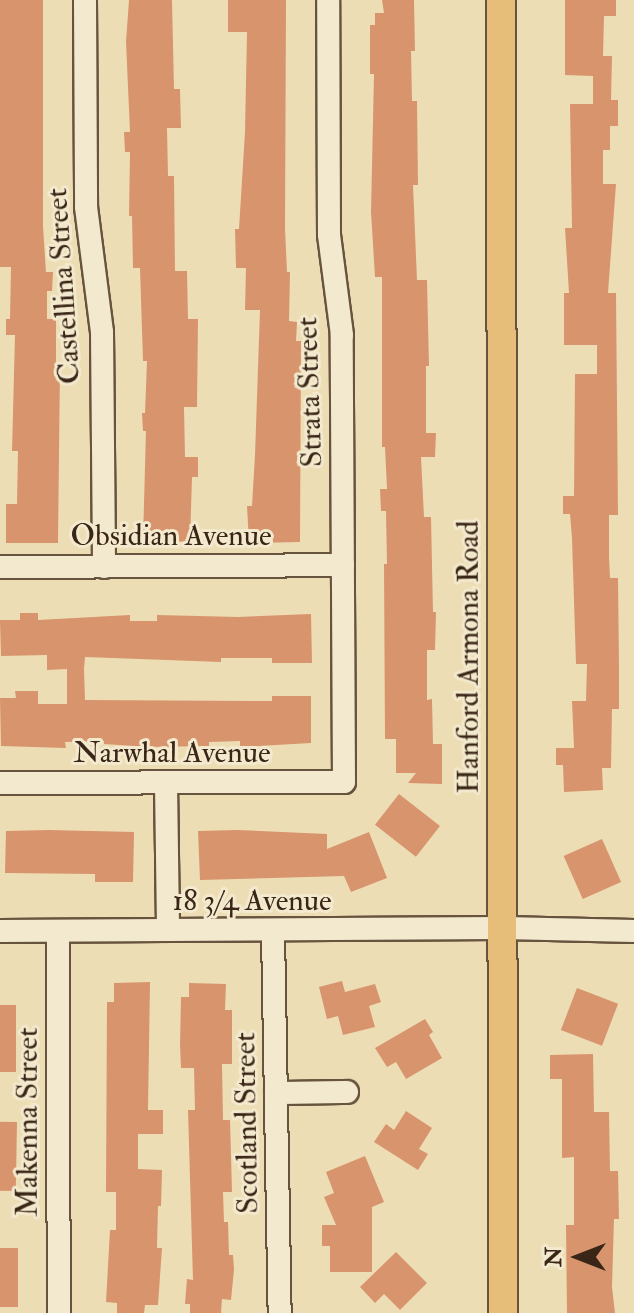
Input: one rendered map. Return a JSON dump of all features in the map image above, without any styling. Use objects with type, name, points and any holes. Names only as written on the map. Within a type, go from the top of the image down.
[{"type":"main road","name":"Hanford Armona Road","points":[[501,0],[503,1313]]},
{"type":"street","name":"Castellina Street","points":[[85,0],[86,207],[102,332],[104,567]]},
{"type":"street","name":"Strata Street","points":[[328,0],[329,235],[342,335],[344,782]]},
{"type":"street","name":"Obsidian Avenue","points":[[0,567],[343,565]]},
{"type":"street","name":"Narwhal Avenue","points":[[0,783],[344,782]]},
{"type":"street","points":[[166,783],[168,930]]},
{"type":"street","name":"18 3/4 Avenue","points":[[0,931],[504,928],[634,931]]},
{"type":"street","name":"Makenna Street","points":[[58,931],[59,1313]]},
{"type":"street","name":"Scotland Street","points":[[273,931],[280,1313]]},
{"type":"street","points":[[276,1093],[347,1092]]},
{"type":"building","points":[[0,0],[43,0],[43,226],[46,272],[53,272],[52,291],[47,291],[47,319],[56,319],[56,366],[60,366],[58,543],[6,543],[6,504],[17,504],[18,451],[12,451],[15,335],[6,335],[6,319],[10,319],[11,267],[0,267]]},
{"type":"building","points":[[129,0],[172,0],[174,89],[180,89],[181,128],[167,128],[168,176],[174,176],[175,271],[187,271],[188,319],[198,319],[197,407],[184,407],[185,457],[198,457],[198,477],[192,477],[190,542],[143,540],[146,431],[143,431],[142,413],[145,413],[147,361],[143,361],[140,268],[133,268],[132,216],[129,216],[130,152],[125,152],[124,132],[130,132],[126,42]]},
{"type":"building","points":[[228,0],[286,0],[285,228],[287,272],[290,272],[289,321],[297,322],[296,341],[301,341],[300,542],[249,543],[247,506],[252,506],[260,310],[245,310],[246,268],[236,268],[235,229],[239,229],[245,132],[247,32],[228,32]]},
{"type":"building","points":[[382,0],[414,0],[415,51],[411,51],[412,101],[417,101],[418,185],[413,185],[417,280],[427,280],[429,366],[426,366],[426,433],[436,433],[435,457],[421,457],[424,517],[431,517],[433,612],[436,612],[435,650],[427,650],[427,700],[432,699],[433,744],[442,744],[442,784],[408,783],[416,773],[396,773],[396,739],[385,739],[386,511],[381,511],[380,489],[387,489],[385,447],[382,447],[382,277],[375,277],[371,212],[374,74],[370,74],[370,25],[375,25],[375,13],[384,13]]},
{"type":"building","points":[[565,0],[616,0],[616,16],[604,16],[603,56],[612,56],[611,100],[618,100],[618,126],[610,126],[610,150],[603,150],[603,184],[616,184],[608,293],[616,293],[618,515],[609,515],[609,557],[610,578],[618,578],[619,709],[612,709],[611,768],[602,768],[603,790],[564,792],[563,765],[556,765],[556,748],[574,748],[572,701],[586,701],[587,664],[576,664],[572,538],[570,514],[563,514],[563,496],[574,496],[575,374],[597,374],[597,345],[564,345],[564,293],[569,293],[565,228],[572,228],[570,104],[593,104],[593,76],[565,75]]},
{"type":"building","points":[[20,613],[38,613],[38,620],[130,615],[130,621],[157,621],[157,615],[238,617],[311,614],[312,663],[272,663],[272,658],[221,658],[221,662],[85,657],[84,669],[85,700],[272,701],[272,696],[311,696],[311,743],[240,747],[240,741],[209,742],[209,746],[149,747],[104,744],[104,741],[65,742],[66,748],[1,746],[0,698],[16,698],[15,691],[38,691],[38,704],[67,704],[67,669],[47,670],[47,655],[1,656],[0,620],[20,620]]},
{"type":"building","points":[[399,794],[440,826],[416,857],[375,825]]},
{"type":"building","points":[[6,831],[134,832],[133,882],[95,882],[95,874],[5,873]]},
{"type":"building","points":[[198,831],[327,834],[327,849],[369,832],[387,878],[351,892],[344,876],[200,880]]},
{"type":"building","points":[[602,839],[621,882],[583,899],[564,856]]},
{"type":"building","points":[[342,981],[345,992],[375,984],[381,1002],[369,1006],[375,1027],[343,1035],[338,1016],[327,1019],[319,987]]},
{"type":"building","points":[[150,982],[148,1110],[163,1110],[163,1134],[138,1134],[138,1169],[162,1170],[161,1206],[158,1206],[157,1248],[162,1248],[158,1305],[145,1305],[144,1313],[117,1313],[117,1303],[106,1302],[110,1230],[116,1230],[116,1192],[106,1192],[107,1002],[114,1002],[114,983]]},
{"type":"building","points":[[189,983],[226,984],[225,1010],[232,1010],[232,1064],[222,1064],[223,1120],[230,1120],[232,1192],[223,1192],[224,1222],[228,1222],[229,1255],[233,1255],[234,1270],[231,1300],[222,1299],[221,1313],[190,1313],[190,1304],[185,1304],[187,1279],[193,1280],[188,1110],[195,1110],[194,1068],[181,1068],[180,1045],[181,997],[189,997]]},
{"type":"building","points":[[577,988],[618,1004],[602,1046],[561,1030]]},
{"type":"building","points":[[0,1005],[16,1005],[16,1072],[0,1072]]},
{"type":"building","points":[[425,1019],[433,1032],[429,1035],[442,1058],[406,1079],[396,1062],[387,1067],[375,1048]]},
{"type":"building","points":[[593,1054],[594,1112],[609,1112],[610,1171],[618,1171],[619,1219],[614,1219],[612,1287],[615,1313],[567,1313],[566,1225],[574,1225],[574,1157],[562,1158],[562,1079],[550,1079],[550,1055]]},
{"type":"building","points":[[406,1111],[432,1128],[419,1149],[428,1154],[418,1170],[374,1142],[386,1124],[394,1130]]},
{"type":"building","points":[[0,1122],[17,1122],[16,1191],[0,1191]]},
{"type":"building","points":[[365,1156],[384,1202],[372,1207],[372,1272],[330,1272],[330,1246],[322,1246],[322,1225],[336,1225],[324,1197],[334,1193],[326,1172]]},
{"type":"building","points":[[0,1248],[18,1248],[18,1307],[0,1307]]},
{"type":"building","points":[[396,1252],[427,1283],[400,1310],[384,1294],[375,1303],[360,1287]]}]
